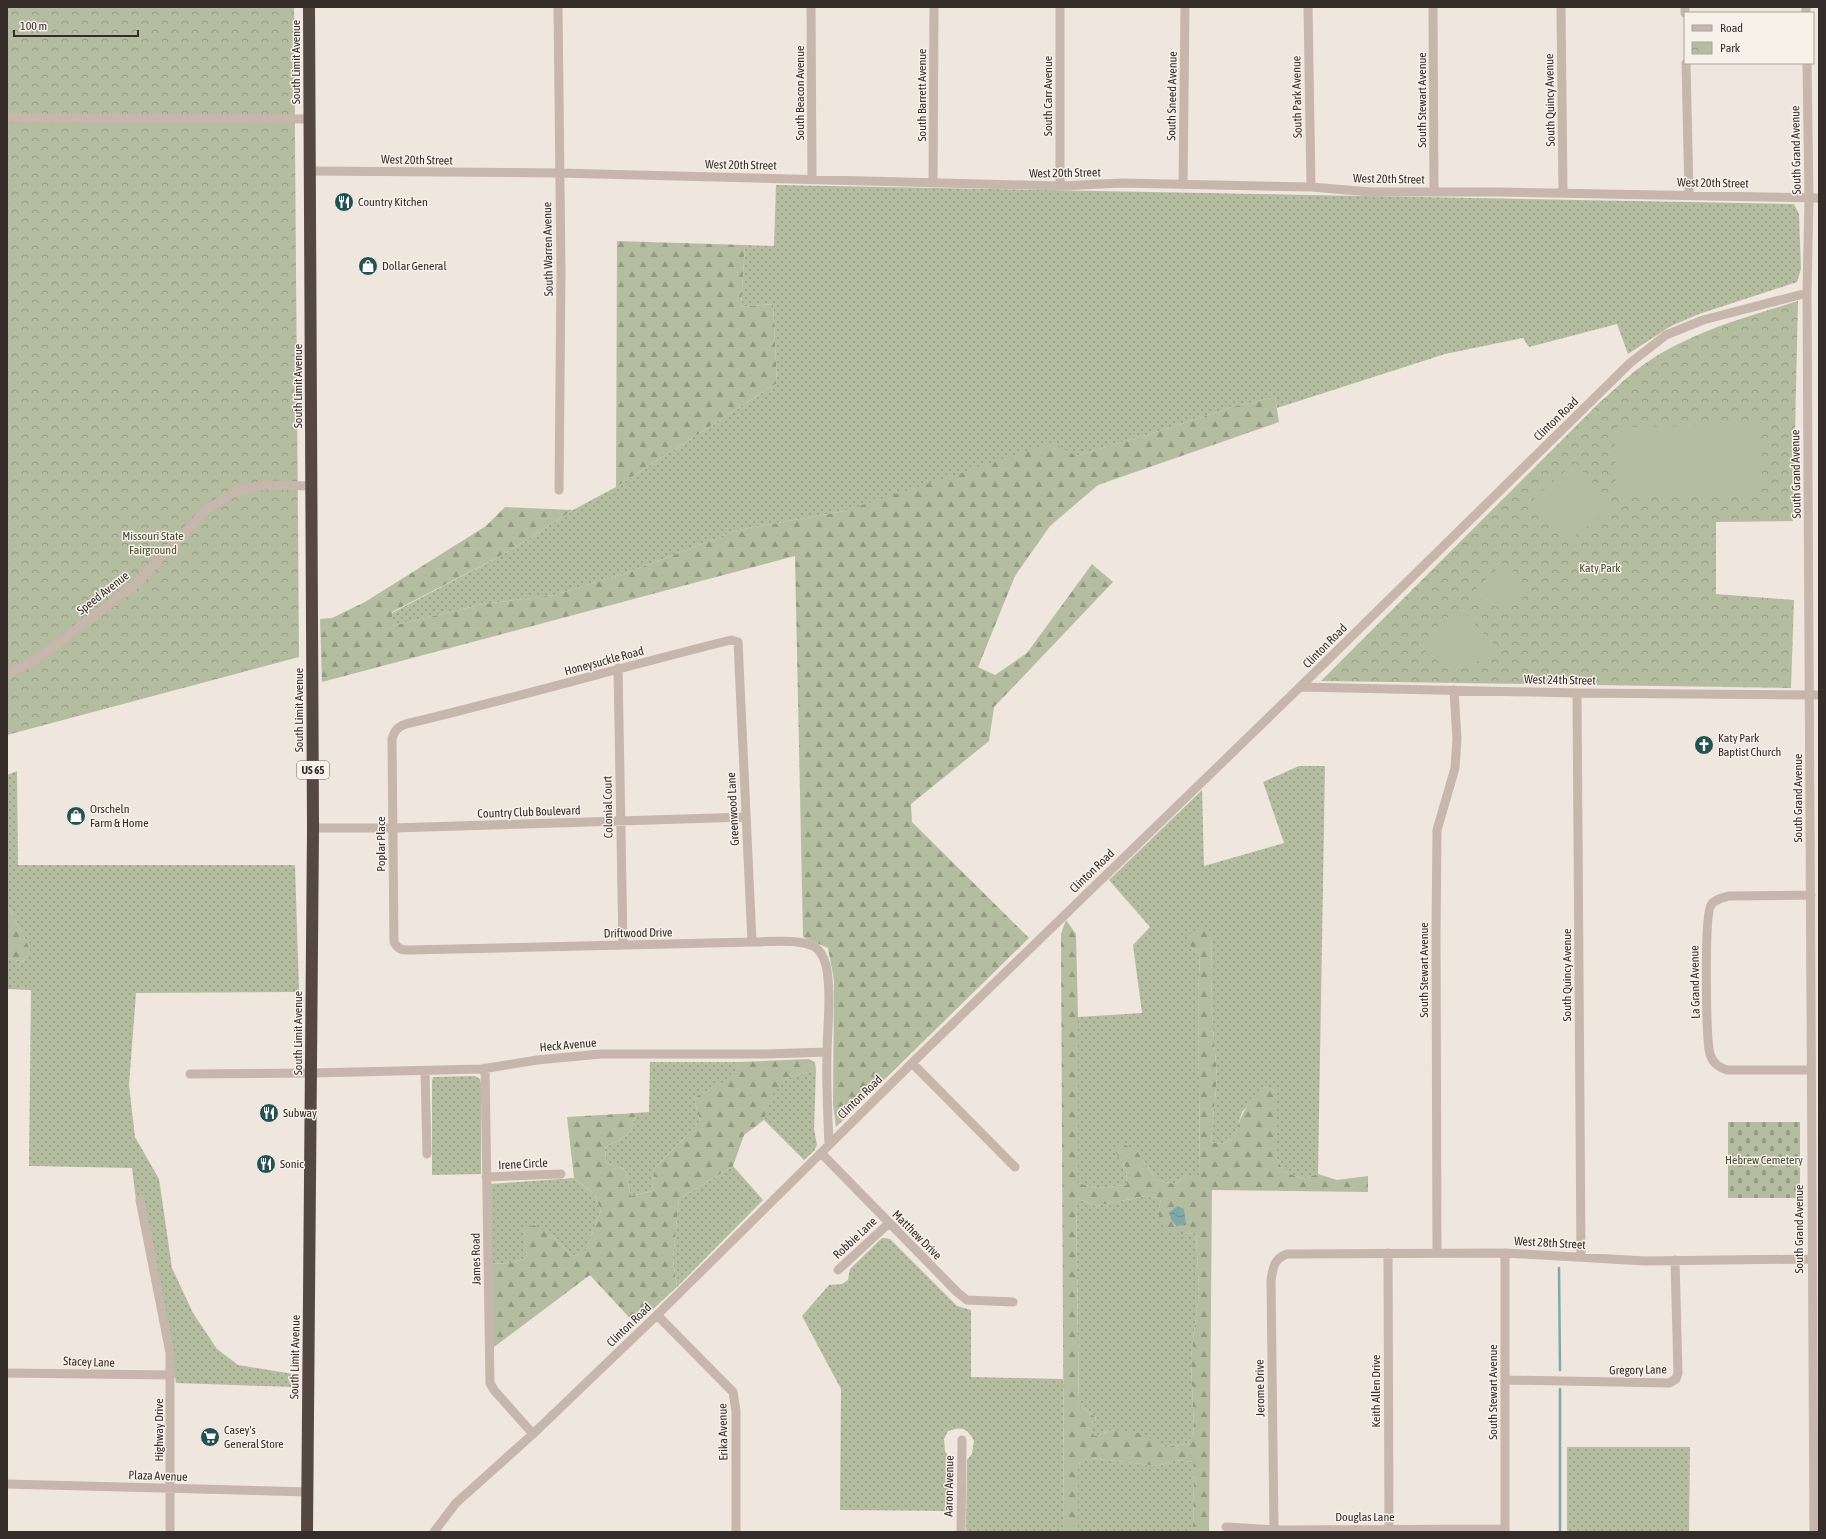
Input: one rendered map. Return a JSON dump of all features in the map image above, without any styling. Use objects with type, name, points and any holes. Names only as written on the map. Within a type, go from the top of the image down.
[{"type":"highway","name":"South Limit Avenue","points":[[307,1532],[313,828],[311,171],[309,7]]},
{"type":"street","name":"South Warren Avenue","points":[[558,7],[561,272],[559,490]]},
{"type":"street","name":"South Beacon Avenue","points":[[811,7],[812,179]]},
{"type":"street","name":"South Barrett Avenue","points":[[933,184],[934,7]]},
{"type":"street","name":"South Carr Avenue","points":[[1060,7],[1060,186]]},
{"type":"street","name":"South Sneed Avenue","points":[[1183,185],[1185,7]]},
{"type":"street","name":"South Park Avenue","points":[[1308,7],[1311,188]]},
{"type":"street","name":"South Stewart Avenue","points":[[1433,7],[1434,192]]},
{"type":"street","name":"South Quincy Avenue","points":[[1561,7],[1563,193]]},
{"type":"street","points":[[1686,64],[1689,194]]},
{"type":"street","name":"South Grand Avenue","points":[[1807,64],[1809,198],[1807,293],[1809,576],[1814,695],[1811,895],[1815,952],[1812,1258],[1814,1532]]},
{"type":"street","points":[[7,118],[310,119]]},
{"type":"street","name":"West 20th Street","points":[[311,171],[812,179],[933,184],[1060,186],[1122,184],[1183,185],[1311,188],[1371,192],[1689,194],[1819,198]]},
{"type":"street","name":"Clinton Road","points":[[434,1532],[456,1503],[533,1434],[657,1315],[912,1063],[1630,363],[1666,334],[1703,320],[1807,293]]},
{"type":"street","name":"Speed Avenue","points":[[7,675],[38,658],[135,585],[206,510],[235,492],[265,485],[312,486]]},
{"type":"street","points":[[1809,576],[1819,576]]},
{"type":"street","name":"Honeysuckle Road","points":[[445,715],[618,668],[735,641],[738,642],[739,647],[740,674]]},
{"type":"street","name":"Colonial Court","points":[[618,668],[623,945]]},
{"type":"street","name":"Greenwood Lane","points":[[740,674],[752,942]]},
{"type":"street","name":"West 24th Street","points":[[1300,686],[1577,693],[1814,695]]},
{"type":"street","name":"South Stewart Avenue","points":[[1438,1253],[1436,933],[1437,830],[1455,768],[1457,739],[1454,690]]},
{"type":"street","name":"South Quincy Avenue","points":[[1577,693],[1581,1257]]},
{"type":"street","name":"Poplar Place","points":[[445,715],[400,726],[394,732],[392,739],[394,942],[396,946],[402,950],[460,949]]},
{"type":"street","name":"Country Club Boulevard","points":[[313,828],[394,828],[746,817]]},
{"type":"street","name":"La Grand Avenue","points":[[1811,895],[1729,896],[1717,899],[1710,906],[1708,912],[1707,943],[1708,1045],[1714,1062],[1719,1067],[1728,1070],[1814,1074]]},
{"type":"street","name":"Driftwood Drive","points":[[460,949],[800,942],[815,947],[824,958],[827,976],[827,1052]]},
{"type":"street","points":[[827,1052],[829,1145]]},
{"type":"street","name":"Heck Avenue","points":[[190,1074],[312,1074],[425,1071],[485,1068],[537,1060],[600,1054],[765,1054],[827,1052]]},
{"type":"street","points":[[912,1063],[1015,1167]]},
{"type":"street","name":"James Road","points":[[485,1068],[490,1383],[494,1390],[533,1434]]},
{"type":"street","points":[[425,1071],[427,1154]]},
{"type":"street","name":"Matthew Drive","points":[[821,1153],[888,1224],[967,1300],[1013,1302]]},
{"type":"street","name":"Irene Circle","points":[[486,1177],[561,1174]]},
{"type":"street","name":"Highway Drive","points":[[140,1200],[170,1353],[170,1532]]},
{"type":"street","name":"Robbie Lane","points":[[838,1270],[888,1224]]},
{"type":"street","name":"Keith Allen Drive","points":[[1388,1253],[1389,1529]]},
{"type":"street","name":"South Stewart Avenue","points":[[1505,1253],[1505,1531]]},
{"type":"street","name":"West 28th Street","points":[[1287,1254],[1505,1253],[1645,1261],[1812,1258]]},
{"type":"street","name":"Jerome Drive","points":[[1274,1530],[1271,1280],[1275,1261],[1287,1254]]},
{"type":"street","name":"Gregory Lane","points":[[1505,1380],[1670,1383],[1676,1380],[1678,1373],[1675,1260]]},
{"type":"street","name":"Erika Avenue","points":[[657,1315],[733,1392],[736,1411],[736,1532]]},
{"type":"street","name":"Stacey Lane","points":[[7,1373],[171,1375]]},
{"type":"street","name":"Aaron Avenue","points":[[961,1532],[962,1440]]},
{"type":"street","name":"Plaza Avenue","points":[[7,1484],[308,1492]]},
{"type":"street","name":"Douglas Lane","points":[[1226,1527],[1274,1530],[1389,1529],[1505,1531]]},
{"type":"green space","name":"Missouri State Fairground","points":[[7,7],[294,7],[299,657],[7,735]]},
{"type":"green space","points":[[776,185],[1794,204],[1799,214],[1801,269],[1797,282],[1699,314],[1671,326],[1628,354],[1617,324],[1529,347],[1523,338],[1445,354],[1277,408],[1275,397],[1232,407],[1176,426],[1076,456],[844,511],[738,530],[629,572],[555,595],[483,604],[392,626],[392,613],[504,554],[573,510],[616,487],[777,383],[773,304],[741,307],[745,245],[774,246]]},
{"type":"green space","points":[[617,241],[745,245],[741,307],[773,304],[777,383],[616,487]]},
{"type":"green space","name":"Katy Park","points":[[1798,301],[1793,521],[1716,522],[1716,594],[1794,600],[1791,688],[1321,681],[1600,402],[1636,370],[1666,350],[1702,333],[1740,319]]},
{"type":"green space","points":[[1275,397],[1279,422],[1098,485],[1050,526],[1015,576],[978,667],[995,675],[1027,653],[1092,564],[1113,582],[994,707],[989,741],[911,804],[912,822],[1029,938],[836,1127],[833,1105],[834,980],[828,948],[803,937],[795,556],[322,682],[320,619],[332,618],[365,602],[486,526],[505,507],[573,510],[504,554],[392,612],[392,626],[483,604],[555,595],[629,572],[738,530],[844,511],[1053,443],[1076,456],[1176,426],[1232,407]]},
{"type":"green space","points":[[1758,425],[1759,494],[1616,496],[1615,427]]},
{"type":"green space","points":[[1575,462],[1613,507],[1567,541],[1533,499]]},
{"type":"green space","points":[[1504,562],[1530,591],[1515,605],[1502,607],[1492,606],[1474,591]]},
{"type":"green space","points":[[1456,609],[1461,609],[1497,648],[1484,658],[1468,665],[1452,666],[1444,664],[1434,658],[1419,645]]},
{"type":"green space","points":[[1299,766],[1325,766],[1318,1174],[1303,1179],[1283,1171],[1275,1154],[1275,1090],[1265,1087],[1242,1112],[1234,1138],[1222,1144],[1211,1142],[1217,1077],[1211,1004],[1211,936],[1191,947],[1200,955],[1198,995],[1200,1175],[1187,1175],[1175,1184],[1156,1180],[1137,1151],[1114,1150],[1126,1168],[1127,1185],[1097,1188],[1078,1183],[1078,1017],[1142,1013],[1133,945],[1150,927],[1109,880],[1202,790],[1204,866],[1284,843],[1263,782]]},
{"type":"green space","points":[[17,771],[18,865],[295,865],[299,992],[136,993],[129,1085],[135,1137],[159,1179],[172,1268],[193,1313],[217,1349],[238,1365],[293,1374],[294,1387],[176,1383],[142,1201],[136,1200],[132,1168],[29,1166],[31,990],[7,989],[7,958],[23,962],[30,949],[7,904],[7,775]]},
{"type":"green space","points":[[7,904],[30,949],[23,962],[7,958]]},
{"type":"green space","points":[[1066,920],[1076,934],[1078,1017],[1078,1183],[1097,1188],[1127,1185],[1126,1168],[1114,1150],[1123,1144],[1137,1151],[1156,1180],[1175,1184],[1187,1175],[1200,1175],[1198,995],[1200,955],[1191,947],[1188,935],[1205,928],[1211,936],[1211,1004],[1217,1077],[1211,1142],[1222,1144],[1234,1138],[1245,1110],[1253,1098],[1265,1087],[1275,1090],[1275,1154],[1283,1171],[1303,1179],[1318,1174],[1337,1180],[1368,1176],[1368,1192],[1212,1190],[1209,1532],[1193,1532],[1194,1462],[1177,1460],[1159,1466],[1090,1458],[1078,1464],[1078,1532],[1064,1532],[1061,934]],"holes":[[[1146,1196],[1161,1199],[1158,1213],[1165,1230],[1180,1234],[1196,1233],[1199,1293],[1191,1358],[1194,1431],[1188,1444],[1165,1447],[1141,1433],[1112,1430],[1095,1436],[1089,1429],[1096,1418],[1079,1405],[1076,1198],[1096,1206]]]},
{"type":"green space","points":[[809,1059],[815,1062],[816,1070],[787,1078],[771,1097],[764,1120],[744,1135],[733,1166],[679,1199],[673,1260],[677,1287],[636,1325],[590,1275],[490,1350],[491,1264],[510,1263],[527,1258],[524,1230],[534,1225],[550,1234],[572,1256],[585,1253],[601,1210],[594,1194],[574,1178],[567,1117],[636,1113],[630,1133],[605,1148],[606,1163],[625,1169],[631,1196],[652,1191],[654,1169],[700,1121],[694,1098],[734,1076],[738,1062]]},
{"type":"green space","points":[[650,1062],[738,1062],[735,1076],[694,1098],[700,1121],[654,1169],[652,1191],[631,1196],[625,1169],[606,1163],[605,1148],[630,1133],[636,1113],[649,1112]]},
{"type":"green space","points":[[816,1070],[814,1129],[817,1145],[814,1151],[804,1160],[764,1120],[770,1097],[787,1078]]},
{"type":"green space","points":[[475,1076],[480,1079],[481,1083],[481,1174],[432,1175],[433,1077]]},
{"type":"green space","name":"Hebrew Cemetery","points":[[1728,1122],[1800,1122],[1800,1198],[1728,1198]]},
{"type":"green space","points":[[733,1166],[763,1200],[677,1287],[673,1260],[679,1199]]},
{"type":"green space","points":[[574,1178],[594,1194],[601,1210],[585,1253],[572,1256],[550,1234],[524,1230],[527,1258],[510,1263],[491,1264],[490,1184]]},
{"type":"green space","points":[[1146,1196],[1161,1199],[1158,1213],[1180,1234],[1196,1233],[1199,1293],[1191,1358],[1194,1431],[1188,1444],[1165,1447],[1155,1442],[1112,1430],[1095,1436],[1089,1429],[1096,1418],[1079,1405],[1076,1198],[1096,1206]]},
{"type":"green space","points":[[882,1238],[890,1239],[957,1306],[971,1310],[971,1377],[1063,1379],[1064,1532],[966,1532],[967,1460],[972,1454],[974,1441],[969,1433],[964,1429],[948,1431],[944,1439],[945,1451],[951,1460],[952,1511],[840,1510],[841,1389],[802,1316],[829,1285],[842,1284],[848,1280],[850,1269]]},
{"type":"green space","points":[[1567,1447],[1690,1447],[1689,1532],[1567,1532]]},
{"type":"green space","points":[[1090,1458],[1159,1466],[1177,1460],[1194,1462],[1193,1532],[1078,1532],[1078,1464]]},
{"type":"water","points":[[1177,1206],[1184,1209],[1186,1225],[1177,1226],[1172,1221],[1169,1213]]},
{"type":"waterway","points":[[1559,1268],[1560,1370]]},
{"type":"waterway","points":[[1560,1389],[1560,1532]]},
{"type":"place","name":"Country Kitchen","points":[[344,202]]},
{"type":"place","name":"Dollar General","points":[[368,266]]},
{"type":"place","name":"Katy Park Baptist Church","points":[[1704,745]]},
{"type":"place","name":"Orscheln Farm & Home","points":[[76,816]]},
{"type":"place","name":"Subway","points":[[269,1113]]},
{"type":"place","name":"Sonic","points":[[266,1164]]},
{"type":"place","name":"Casey's General Store","points":[[210,1437]]}]
